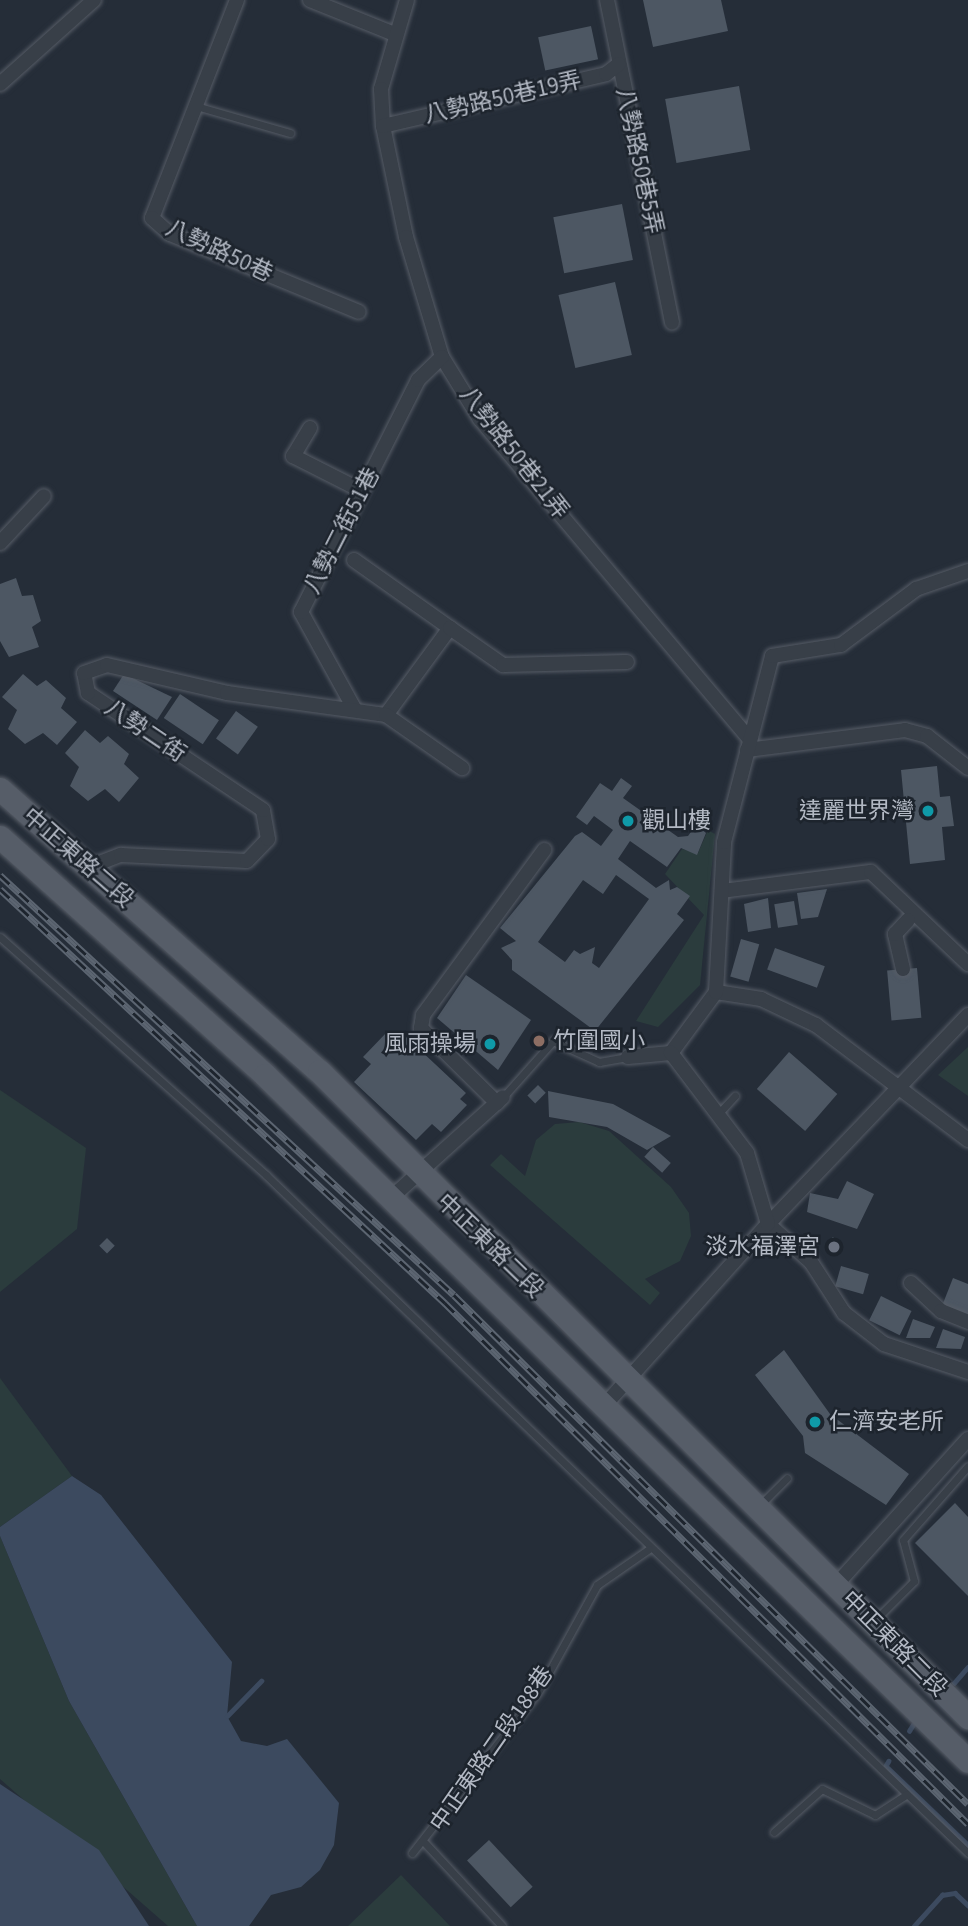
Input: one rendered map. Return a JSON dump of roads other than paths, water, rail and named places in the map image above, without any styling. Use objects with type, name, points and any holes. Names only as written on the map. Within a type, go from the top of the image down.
[{"type":"main road","name":"中正東路二段","points":[[0,789],[320,1071],[415,1172],[967,1714]]},
{"type":"main road","name":"中正東路二段","points":[[0,837],[131,949],[393,1196],[968,1761]]},
{"type":"street","points":[[0,84],[94,0]]},
{"type":"street","name":"八勢路50巷","points":[[237,0],[152,218],[170,234],[359,312]]},
{"type":"street","points":[[310,0],[394,34],[407,0]]},
{"type":"street","name":"八勢路50巷5弄","points":[[607,0],[672,323]]},
{"type":"street","name":"八勢路50巷21弄","points":[[394,34],[381,89],[383,126],[409,249],[442,357],[481,419],[748,744]]},
{"type":"street","name":"八勢路50巷19弄","points":[[383,126],[606,74],[619,64]]},
{"type":"street","name":"八勢二街51巷","points":[[355,710],[301,612],[418,380],[442,357]]},
{"type":"street","points":[[310,428],[293,456],[362,491]]},
{"type":"street","points":[[0,543],[44,496]]},
{"type":"street","points":[[354,560],[503,666],[627,662]]},
{"type":"street","points":[[628,1056],[671,1053],[716,992],[724,842],[772,656],[841,645],[916,589],[968,571]]},
{"type":"street","points":[[386,715],[450,628]]},
{"type":"street","name":"八勢二街","points":[[89,867],[121,855],[247,861],[268,839],[263,810],[88,693],[84,673],[107,665],[227,692],[386,715],[462,768]]},
{"type":"street","points":[[748,744],[905,730],[928,736],[968,768]]},
{"type":"street","points":[[393,1196],[415,1172],[500,1099],[421,1028],[423,1015],[544,850]]},
{"type":"street","points":[[722,891],[871,872],[892,885],[968,964]]},
{"type":"street","points":[[903,969],[895,934],[908,920]]},
{"type":"street","points":[[716,992],[761,999],[816,1025],[898,1090],[968,1140]]},
{"type":"street","points":[[604,1406],[768,1224],[968,1015]]},
{"type":"street","points":[[671,1053],[747,1153],[768,1224],[811,1262],[844,1313],[884,1344],[967,1368]]},
{"type":"street","points":[[911,1283],[941,1311],[968,1322]]},
{"type":"street","points":[[835,1586],[968,1439]]},
{"type":"lane","points":[[196,106],[290,133]]},
{"type":"lane","points":[[0,937],[266,1175],[649,1549],[968,1853]]},
{"type":"lane","points":[[500,1099],[553,1041],[599,1062],[628,1056]]},
{"type":"lane","points":[[718,1114],[735,1096]]},
{"type":"lane","points":[[873,1623],[914,1581],[903,1540],[968,1466]]},
{"type":"lane","points":[[757,1508],[787,1478]]},
{"type":"lane","points":[[931,1482],[942,1493]]},
{"type":"lane","name":"中正東路二段188巷","points":[[412,1853],[425,1843],[538,1692],[590,1595],[649,1549]]},
{"type":"lane","points":[[774,1832],[822,1789],[875,1815],[907,1794]]},
{"type":"lane","points":[[425,1843],[502,1926]]},
{"type":"water","points":[[72,1476],[101,1495],[232,1662],[227,1716],[241,1741],[267,1746],[287,1739],[339,1803],[334,1845],[320,1870],[301,1887],[271,1895],[249,1926],[197,1926],[69,1701],[0,1536],[0,1527]]},
{"type":"water","points":[[0,1784],[99,1850],[149,1926],[0,1926]]},
{"type":"waterway","points":[[954,1683],[968,1667]]},
{"type":"waterway","points":[[227,1716],[261,1681]]},
{"type":"waterway","points":[[909,1731],[914,1723]]},
{"type":"waterway","points":[[889,1761],[886,1766],[968,1845]]},
{"type":"waterway","points":[[914,1926],[942,1895],[955,1893],[968,1905]]},
{"type":"railway","points":[[0,875],[454,1295],[968,1804]]},
{"type":"railway","points":[[0,889],[445,1303],[968,1824]]},
{"type":"place","name":"達麗世界灣","points":[[928,811]]},
{"type":"place","name":"觀山樓","points":[[628,821]]},
{"type":"place","name":"竹圍國小","points":[[539,1041]]},
{"type":"place","name":"風雨操場","points":[[490,1044]]},
{"type":"place","name":"淡水福澤宮","points":[[834,1247]]},
{"type":"place","name":"仁濟安老所","points":[[815,1422]]}]
